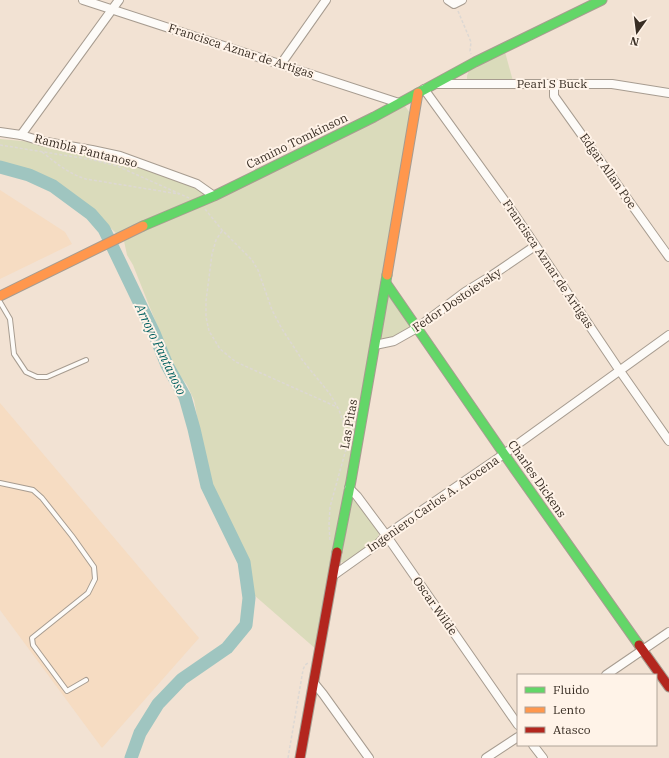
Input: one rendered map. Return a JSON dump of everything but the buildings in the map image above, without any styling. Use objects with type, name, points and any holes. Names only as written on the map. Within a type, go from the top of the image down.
[{"type":"street","name":"Francisca Aznar de Artigas","points":[[83,0],[398,103]]},
{"type":"street","points":[[21,135],[119,0]]},
{"type":"street","points":[[281,64],[326,0]]},
{"type":"street","points":[[451,2],[462,0]]},
{"type":"street","name":"Camino Tomkinson","points":[[0,296],[152,222],[214,196],[374,117],[475,62],[602,0]]},
{"type":"street","name":"Edgar Allan Poe","points":[[554,83],[554,96],[669,257]]},
{"type":"street","name":"Pearl S Buck","points":[[434,84],[612,84],[669,93]]},
{"type":"street","name":"Francisca Aznar de Artigas","points":[[421,91],[515,215],[534,246],[558,277],[620,371],[669,441]]},
{"type":"street","name":"Las Pitas","points":[[300,758],[421,91]]},
{"type":"street","name":"Rambla Pantanoso","points":[[0,132],[120,156],[197,184],[214,196]]},
{"type":"street","name":"Fedor Dostoievsky","points":[[375,345],[394,341],[417,328],[465,292],[534,246]]},
{"type":"street","name":"Charles Dickens","points":[[386,283],[504,454],[669,687]]},
{"type":"street","name":"Ingeniero Carlos A. Arocena","points":[[334,575],[379,543],[386,536],[504,454],[669,335]]},
{"type":"street","name":"Oscar Wilde","points":[[349,488],[357,496],[386,536],[517,724]]},
{"type":"street","points":[[607,674],[669,632]]},
{"type":"street","points":[[314,683],[369,758]]},
{"type":"street","points":[[486,758],[517,738]]},
{"type":"street","points":[[534,746],[542,758]]},
{"type":"lane","points":[[0,302],[10,319],[14,354],[26,372],[37,377],[47,377],[86,360]]},
{"type":"lane","points":[[0,483],[33,490],[42,498],[94,567],[95,579],[88,594],[32,638],[33,645],[67,692],[86,680]]},
{"type":"path","points":[[451,2],[471,42],[470,51],[475,62]]},
{"type":"path","points":[[0,144],[94,160],[117,166],[183,194],[204,207],[222,230],[252,260],[258,270],[272,310],[282,329],[303,361],[330,394],[346,430],[348,442],[330,507],[330,544]]},
{"type":"path","points":[[41,151],[76,176],[86,179],[183,194]]},
{"type":"path","points":[[222,230],[216,240],[212,254],[206,301],[206,317],[209,331],[220,349],[236,362],[337,407]]},
{"type":"path","points":[[288,758],[303,670],[305,665],[310,662]]},
{"type":"shaded area","points":[[0,190],[65,232],[72,244],[0,279]]},
{"type":"shaded area","points":[[0,403],[199,638],[102,748],[0,610]]},
{"type":"green space","points":[[505,52],[513,81],[473,82],[467,79],[469,70]]},
{"type":"green space","points":[[405,106],[410,113],[317,650],[254,595],[244,559],[229,531],[211,482],[194,400],[187,385],[178,373],[170,358],[133,265],[127,255],[124,241]]},
{"type":"green space","points":[[0,139],[22,141],[127,161],[204,190],[206,193],[204,196],[117,234],[77,196],[60,185],[40,174],[0,165]]},
{"type":"green space","points":[[387,293],[411,325],[410,329],[386,340],[380,337]]},
{"type":"green space","points":[[352,497],[379,533],[377,541],[344,563],[341,562]]},
{"type":"waterway","name":"Arroyo Pantanoso","points":[[0,167],[29,175],[53,186],[91,214],[104,229],[154,333],[167,365],[185,397],[207,486],[244,562],[249,598],[246,625],[227,648],[182,679],[158,704],[140,733],[131,758]]},
{"type":"traffic: fast","points":[[143,226],[214,196],[374,117],[475,62],[602,0]]},
{"type":"traffic: fast","points":[[337,552],[387,275]]},
{"type":"traffic: fast","points":[[386,283],[504,454],[639,645]]},
{"type":"traffic: slow","points":[[387,275],[418,93]]},
{"type":"traffic: slow","points":[[0,296],[143,226]]},
{"type":"traffic: jam","points":[[300,758],[337,552]]},
{"type":"traffic: jam","points":[[639,645],[669,687]]}]
